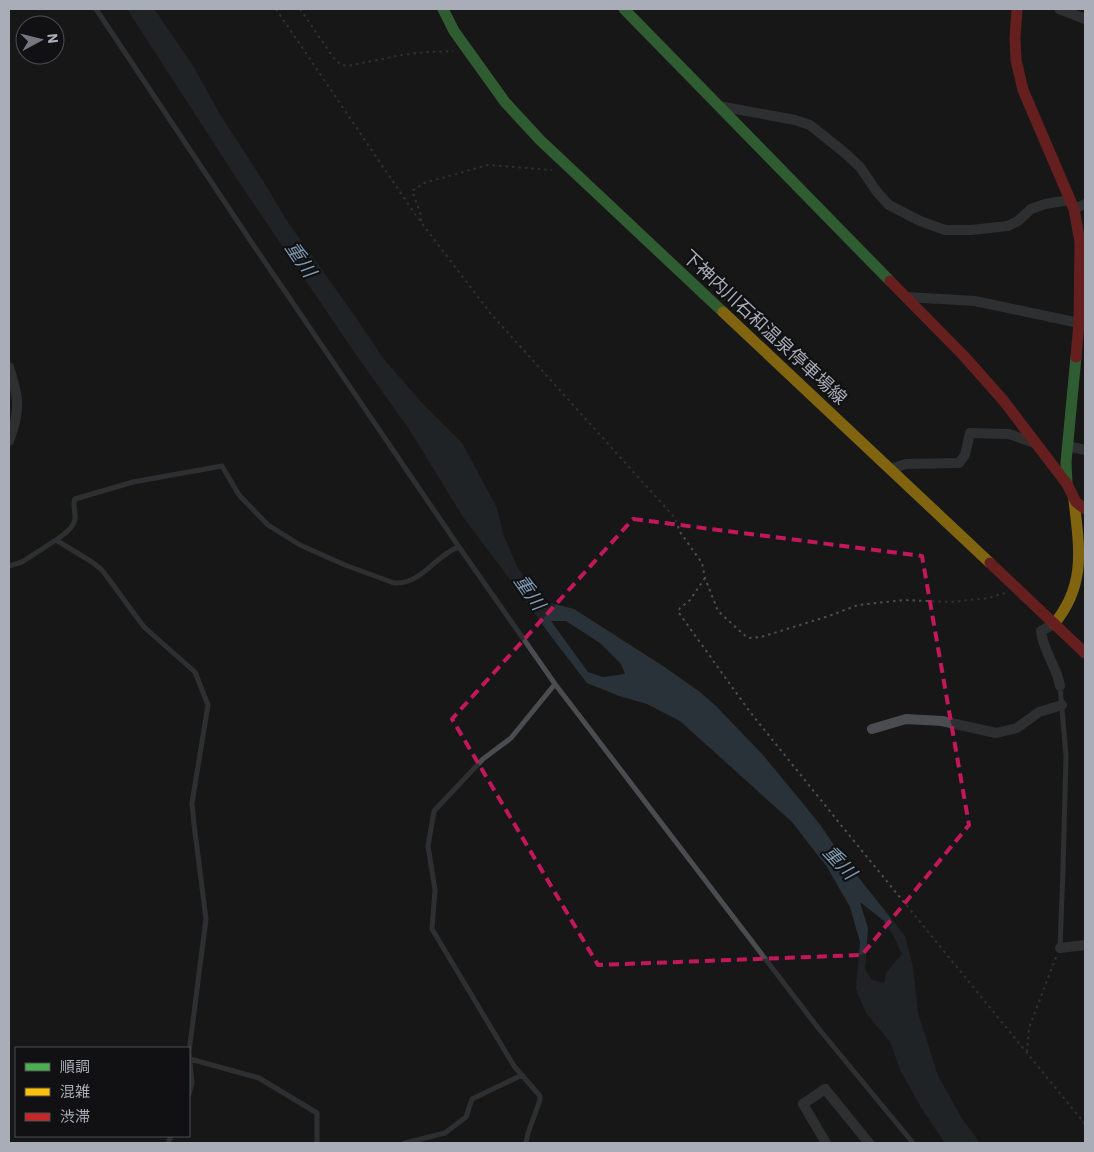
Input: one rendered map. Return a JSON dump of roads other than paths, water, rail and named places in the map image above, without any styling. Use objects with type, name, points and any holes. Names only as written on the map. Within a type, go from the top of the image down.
[{"type":"street","name":"下神内川石和温泉停車場線","points":[[443,9],[454,31],[505,102],[540,140],[1085,653]]},
{"type":"street","points":[[624,9],[963,355],[1003,400],[1067,484],[1074,500],[1085,509]]},
{"type":"street","points":[[1017,9],[1016,60],[1023,90],[1072,205],[1080,242],[1082,321],[1067,446],[1067,484]]},
{"type":"street","points":[[1059,9],[1085,19]]},
{"type":"street","points":[[719,106],[795,120],[810,125],[845,153],[860,168],[889,205],[920,221],[945,230],[971,230],[1008,226],[1018,221],[1031,209],[1045,204],[1085,204]]},
{"type":"street","points":[[907,298],[975,301],[1082,321]]},
{"type":"street","points":[[9,367],[16,389],[18,408],[9,441]]},
{"type":"street","points":[[890,469],[906,464],[959,463],[964,455],[970,433],[1009,434],[1036,444]]},
{"type":"street","points":[[1067,446],[1085,450]]},
{"type":"street","points":[[1060,686],[1059,678],[1042,641],[1040,631],[1054,624],[1066,609],[1078,579],[1079,550],[1074,500]]},
{"type":"street","points":[[872,729],[906,719],[942,721],[996,733],[1017,728],[1040,712],[1062,704]]},
{"type":"street","points":[[1060,948],[1085,944]]},
{"type":"street","points":[[826,1143],[803,1104],[825,1089],[869,1143]]},
{"type":"lane","points":[[96,9],[245,232],[555,684],[819,1029],[912,1143]]},
{"type":"lane","points":[[9,566],[22,562],[68,531],[75,520],[73,504],[75,499],[133,482],[222,466],[239,494],[268,525],[300,545],[345,565],[394,583],[402,583],[412,579],[430,568],[452,549],[460,547]]},
{"type":"lane","points":[[56,540],[102,570],[144,627],[195,672],[208,705],[192,803],[206,919],[190,1047]]},
{"type":"lane","points":[[526,1143],[540,1096],[514,1066],[432,930],[435,890],[428,846],[434,811],[483,759],[510,738],[555,684]]},
{"type":"lane","points":[[1060,686],[1066,756],[1064,869],[1060,948]]},
{"type":"lane","points":[[190,1090],[192,1083],[190,1059],[260,1078],[317,1113],[317,1143]]},
{"type":"lane","points":[[405,1143],[445,1133],[466,1117],[472,1098],[522,1075]]},
{"type":"water","name":"重川","points":[[127,9],[154,9],[192,64],[221,116],[287,221],[383,358],[422,403],[462,443],[497,508],[503,534],[517,566],[539,600],[574,609],[663,666],[700,692],[716,706],[763,755],[801,801],[905,936],[913,967],[918,1013],[938,1076],[963,1120],[980,1143],[945,1143],[922,1109],[901,1072],[890,1042],[866,1013],[856,989],[860,942],[850,907],[827,867],[792,822],[680,721],[647,704],[619,696],[587,683],[463,517],[409,429],[352,349],[237,179]],"holes":[[[551,621],[566,621],[600,643],[621,664],[625,674],[603,677],[588,672]],[[860,902],[884,921],[902,954],[886,973],[884,983],[872,980],[865,970],[868,928]]]}]
